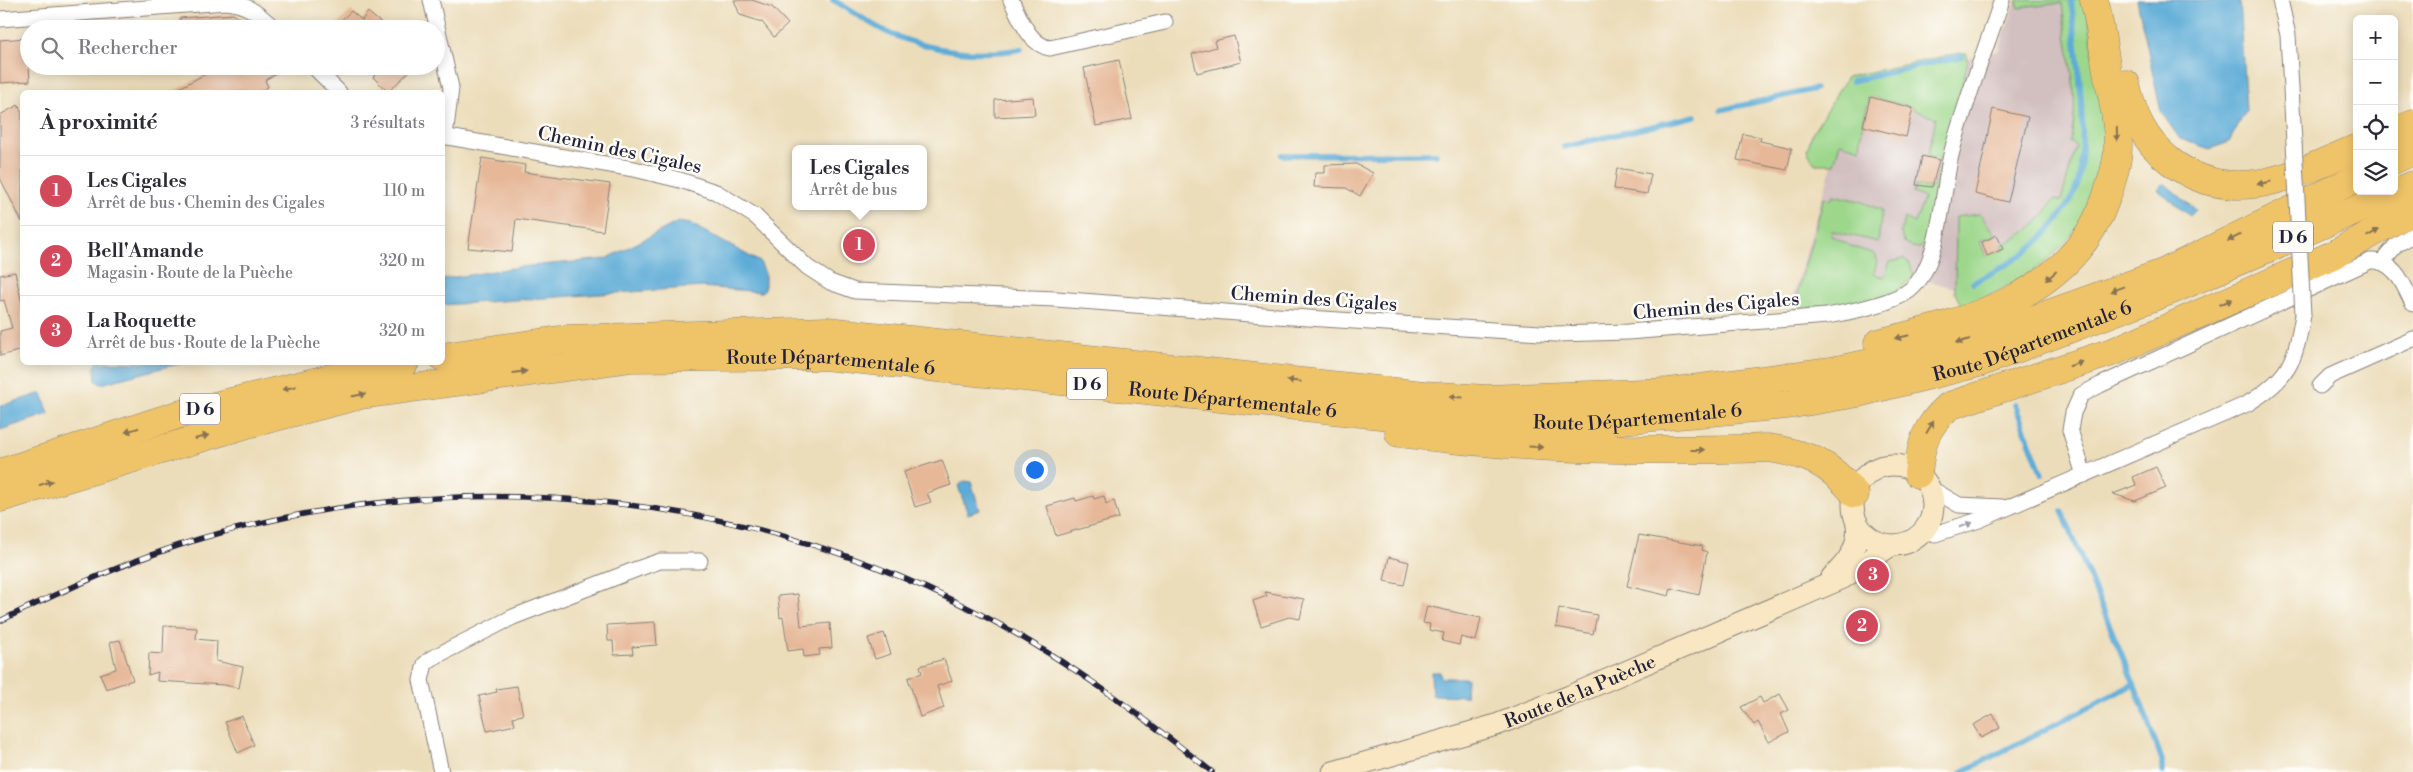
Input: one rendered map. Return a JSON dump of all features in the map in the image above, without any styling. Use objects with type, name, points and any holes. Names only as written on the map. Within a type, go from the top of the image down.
[{"type":"highway","points":[[1486,399],[1741,370],[1858,348],[1927,332],[1999,307],[2039,286],[2074,255],[2100,218],[2113,179],[2118,148],[2117,118],[2094,0]]},
{"type":"highway","points":[[2108,0],[2134,116],[2143,134],[2158,152],[2178,167],[2209,182],[2229,186],[2250,186],[2275,180],[2353,150]]},
{"type":"highway","points":[[2398,130],[2413,124]]},
{"type":"highway","points":[[2398,158],[2413,151]]},
{"type":"highway","name":"Route Départementale 6","points":[[445,356],[566,339],[827,331],[1414,394],[1486,399],[1669,392],[1832,371],[1928,351],[2007,329],[2163,273],[2353,180]]},
{"type":"highway","name":"Route Départementale 6","points":[[0,498],[244,425],[361,395],[632,358],[824,356],[1399,417],[1589,423],[1787,405],[1858,393],[1979,364],[2172,290],[2413,185]]},
{"type":"highway","points":[[1924,481],[1920,452],[1929,427],[1949,406],[2115,351],[2336,254],[2413,210]]},
{"type":"highway","name":"D 6","points":[[0,474],[176,415],[392,365]]},
{"type":"highway","points":[[1187,395],[1355,427],[1487,444],[1584,450],[1768,448],[1796,453],[1822,463],[1837,474],[1855,494]]},
{"type":"main road","points":[[1898,465],[1924,481],[1934,506],[1930,524],[1915,540],[1903,545],[1890,546],[1874,541],[1857,524],[1853,509],[1855,494],[1866,475],[1876,469],[1898,465]]},
{"type":"main road","name":"Route de la Puèche","points":[[1819,589],[1839,571],[1851,556],[1858,536],[1857,524]]},
{"type":"main road","name":"Route de la Puèche","points":[[1333,772],[1496,725],[1570,696],[1843,578],[1890,546]]},
{"type":"street","points":[[430,0],[435,20]]},
{"type":"street","points":[[1010,0],[1034,40],[1043,47],[1050,48],[1165,22]]},
{"type":"street","name":"Chemin des Cigales","points":[[445,136],[634,169],[680,180],[716,192],[755,216],[807,267],[830,282],[856,291],[1056,299],[1555,334],[1628,332],[1827,316],[1859,310],[1910,290],[1928,266],[1935,243],[1952,152],[2002,0]]},
{"type":"street","points":[[1924,531],[1935,534],[1952,530],[2084,475],[2248,404],[2282,379],[2294,357],[2303,315],[2288,35],[2280,0]]},
{"type":"street","points":[[0,20],[226,2],[245,5],[255,10],[266,20]]},
{"type":"street","points":[[445,63],[451,88],[445,129]]},
{"type":"street","points":[[322,75],[337,90]]},
{"type":"street","points":[[2382,262],[2396,245],[2413,235]]},
{"type":"street","points":[[2084,475],[2070,430],[2073,413],[2082,396],[2364,263],[2382,262],[2396,272],[2413,304]]},
{"type":"street","points":[[2320,386],[2330,376],[2413,339]]},
{"type":"street","points":[[1924,481],[1959,505],[2006,507]]},
{"type":"street","points":[[440,772],[421,680],[425,664],[432,658],[513,617],[637,569],[660,561],[700,561]]},
{"type":"shaded area","points":[[2016,0],[2077,0],[2093,169],[2052,246],[1966,291],[1904,275],[1856,294],[1792,299],[1856,84],[1998,51]]},
{"type":"green space","points":[[2016,0],[2086,0],[2104,121],[2104,155],[2097,185],[2087,211],[2073,233],[2056,252],[2014,283],[1962,307],[1955,293],[1956,217],[1980,214],[1995,235],[1980,241],[1986,256],[2004,249],[2003,244],[2032,226],[2054,200],[2061,201],[2076,146],[2070,142],[2073,124],[2074,90],[2062,3],[2019,8]]},
{"type":"green space","points":[[1959,53],[1967,54],[1968,61],[1924,243],[1920,248],[1911,247],[1904,242],[1901,233],[1904,218],[1915,223],[1924,198],[1913,193],[1915,186],[1933,188],[1940,160],[1928,156],[1936,118],[1914,110],[1914,108],[1870,97],[1862,126],[1860,149],[1840,143],[1834,164],[1815,164],[1807,151],[1812,134],[1847,77]]},
{"type":"green space","points":[[1833,195],[1860,201],[1882,210],[1878,242],[1832,231],[1831,236],[1853,247],[1875,254],[1877,260],[1874,274],[1884,277],[1890,262],[1904,259],[1909,262],[1914,275],[1891,294],[1877,299],[1861,303],[1799,309],[1798,290],[1824,197],[1831,200]]},
{"type":"water","points":[[2137,0],[2239,0],[2246,111],[2229,142],[2210,149],[2180,139],[2161,112]]},
{"type":"water","points":[[2164,183],[2196,210],[2190,216],[2158,190]]},
{"type":"water","points":[[678,222],[691,224],[760,262],[765,273],[765,289],[761,292],[702,287],[445,305],[445,279],[519,267],[606,259]]},
{"type":"water","points":[[96,365],[173,365],[101,384],[96,381]]},
{"type":"water","points":[[42,393],[49,414],[0,430],[0,406]]},
{"type":"water","points":[[965,481],[971,482],[980,510],[968,514],[958,486]]},
{"type":"water","points":[[1431,672],[1440,672],[1441,678],[1467,678],[1466,696],[1432,695]]},
{"type":"building","points":[[734,0],[752,0],[772,7],[788,24],[774,37],[762,22],[740,15]]},
{"type":"building","points":[[351,11],[362,20],[342,20]]},
{"type":"building","points":[[368,12],[377,20],[362,20]]},
{"type":"building","points":[[233,14],[243,20],[180,20],[180,18]]},
{"type":"building","points":[[1234,36],[1241,62],[1197,73],[1192,54],[1216,47],[1214,41]]},
{"type":"building","points":[[20,39],[20,75],[30,75],[30,81],[0,83],[0,40]]},
{"type":"building","points":[[1119,60],[1132,119],[1096,126],[1084,68]]},
{"type":"building","points":[[203,75],[274,75],[265,80],[268,87],[263,90],[176,90]]},
{"type":"building","points":[[375,75],[406,75],[390,90],[386,90],[373,77]]},
{"type":"building","points":[[1033,97],[1035,115],[995,117],[995,100]]},
{"type":"building","points":[[1870,97],[1913,108],[1906,137],[1863,126]]},
{"type":"building","points":[[18,105],[20,109],[20,218],[0,178],[0,115]]},
{"type":"building","points":[[1993,109],[2028,117],[2008,202],[1975,194]]},
{"type":"building","points":[[1743,134],[1761,137],[1760,141],[1792,148],[1787,170],[1737,160]]},
{"type":"building","points":[[1922,156],[1939,160],[1932,187],[1916,185]]},
{"type":"building","points":[[482,158],[525,165],[524,172],[610,184],[603,231],[516,219],[512,252],[468,248]]},
{"type":"building","points":[[1356,164],[1373,173],[1360,196],[1346,188],[1314,187],[1315,173],[1325,173],[1325,165]]},
{"type":"building","points":[[1617,168],[1651,174],[1647,194],[1614,189]]},
{"type":"building","points":[[1997,235],[2003,249],[1987,256],[1982,242]]},
{"type":"building","points":[[15,272],[20,295],[20,351],[0,356],[0,331],[12,328],[4,300],[0,301],[0,275]]},
{"type":"building","points":[[942,460],[951,485],[927,493],[931,502],[915,507],[904,472]]},
{"type":"building","points":[[2156,467],[2166,488],[2135,501],[2113,494],[2136,485],[2133,477]]},
{"type":"building","points":[[1093,496],[1094,499],[1104,496],[1106,504],[1114,501],[1119,518],[1056,536],[1047,506],[1075,498],[1076,501]]},
{"type":"building","points":[[1639,535],[1703,546],[1702,550],[1707,552],[1699,595],[1671,588],[1669,596],[1627,586]]},
{"type":"building","points":[[1389,557],[1409,562],[1404,585],[1384,581]]},
{"type":"building","points":[[1265,592],[1304,599],[1300,619],[1289,617],[1261,626],[1253,601],[1267,596]]},
{"type":"building","points":[[798,594],[801,626],[830,623],[832,648],[819,649],[820,655],[804,657],[803,649],[788,651],[783,617],[780,618],[778,596]]},
{"type":"building","points":[[1427,606],[1481,618],[1476,641],[1461,637],[1459,645],[1442,641],[1444,633],[1429,630],[1430,624],[1423,623]]},
{"type":"building","points":[[1559,608],[1597,615],[1593,634],[1556,627]]},
{"type":"building","points":[[655,622],[657,645],[632,647],[633,654],[614,655],[613,641],[608,641],[607,625]]},
{"type":"building","points":[[164,626],[197,628],[196,639],[217,641],[216,661],[243,667],[239,688],[224,685],[157,681],[158,672],[148,675],[149,653],[163,654]]},
{"type":"building","points":[[884,633],[891,654],[875,659],[868,638]]},
{"type":"building","points":[[120,640],[133,680],[106,689],[100,674],[116,669],[110,642]]},
{"type":"building","points":[[944,659],[952,681],[937,686],[944,708],[920,717],[908,678],[922,673],[920,666]]},
{"type":"building","points":[[517,686],[523,715],[513,717],[515,725],[487,731],[479,696],[497,692],[496,689]]},
{"type":"building","points":[[1780,694],[1789,710],[1781,714],[1789,732],[1769,742],[1758,722],[1754,725],[1741,707],[1760,697],[1763,703]]},
{"type":"building","points":[[1993,714],[2000,728],[1981,738],[1973,725]]},
{"type":"building","points":[[242,716],[254,745],[238,753],[225,722]]},
{"type":"waterway","points":[[833,0],[870,23],[908,41],[956,51],[989,52],[1021,49]]},
{"type":"waterway","points":[[1973,283],[2011,262],[2032,247],[2055,222],[2074,193],[2079,176],[2082,153],[2082,127],[2079,71],[2071,0]]},
{"type":"waterway","points":[[1852,81],[1962,56]]},
{"type":"waterway","points":[[1721,110],[1815,89]]},
{"type":"waterway","points":[[1564,147],[1695,116]]},
{"type":"waterway","points":[[1282,155],[1436,154]]},
{"type":"waterway","points":[[2015,405],[2042,474]]},
{"type":"waterway","points":[[1962,772],[2134,684],[2062,511]]},
{"type":"waterway","points":[[2134,684],[2162,760],[2162,772]]},
{"type":"railway","points":[[0,621],[73,587],[173,547],[297,515],[396,501],[496,497],[597,501],[696,516],[794,539],[889,572],[980,614],[1071,667],[1157,728],[1212,772]]},
{"type":"place","name":"Les Cigales","points":[[859,245]]},
{"type":"place","name":"La Roquette","points":[[1873,575]]},
{"type":"place","name":"Bell'Amande","points":[[1862,626]]}]
